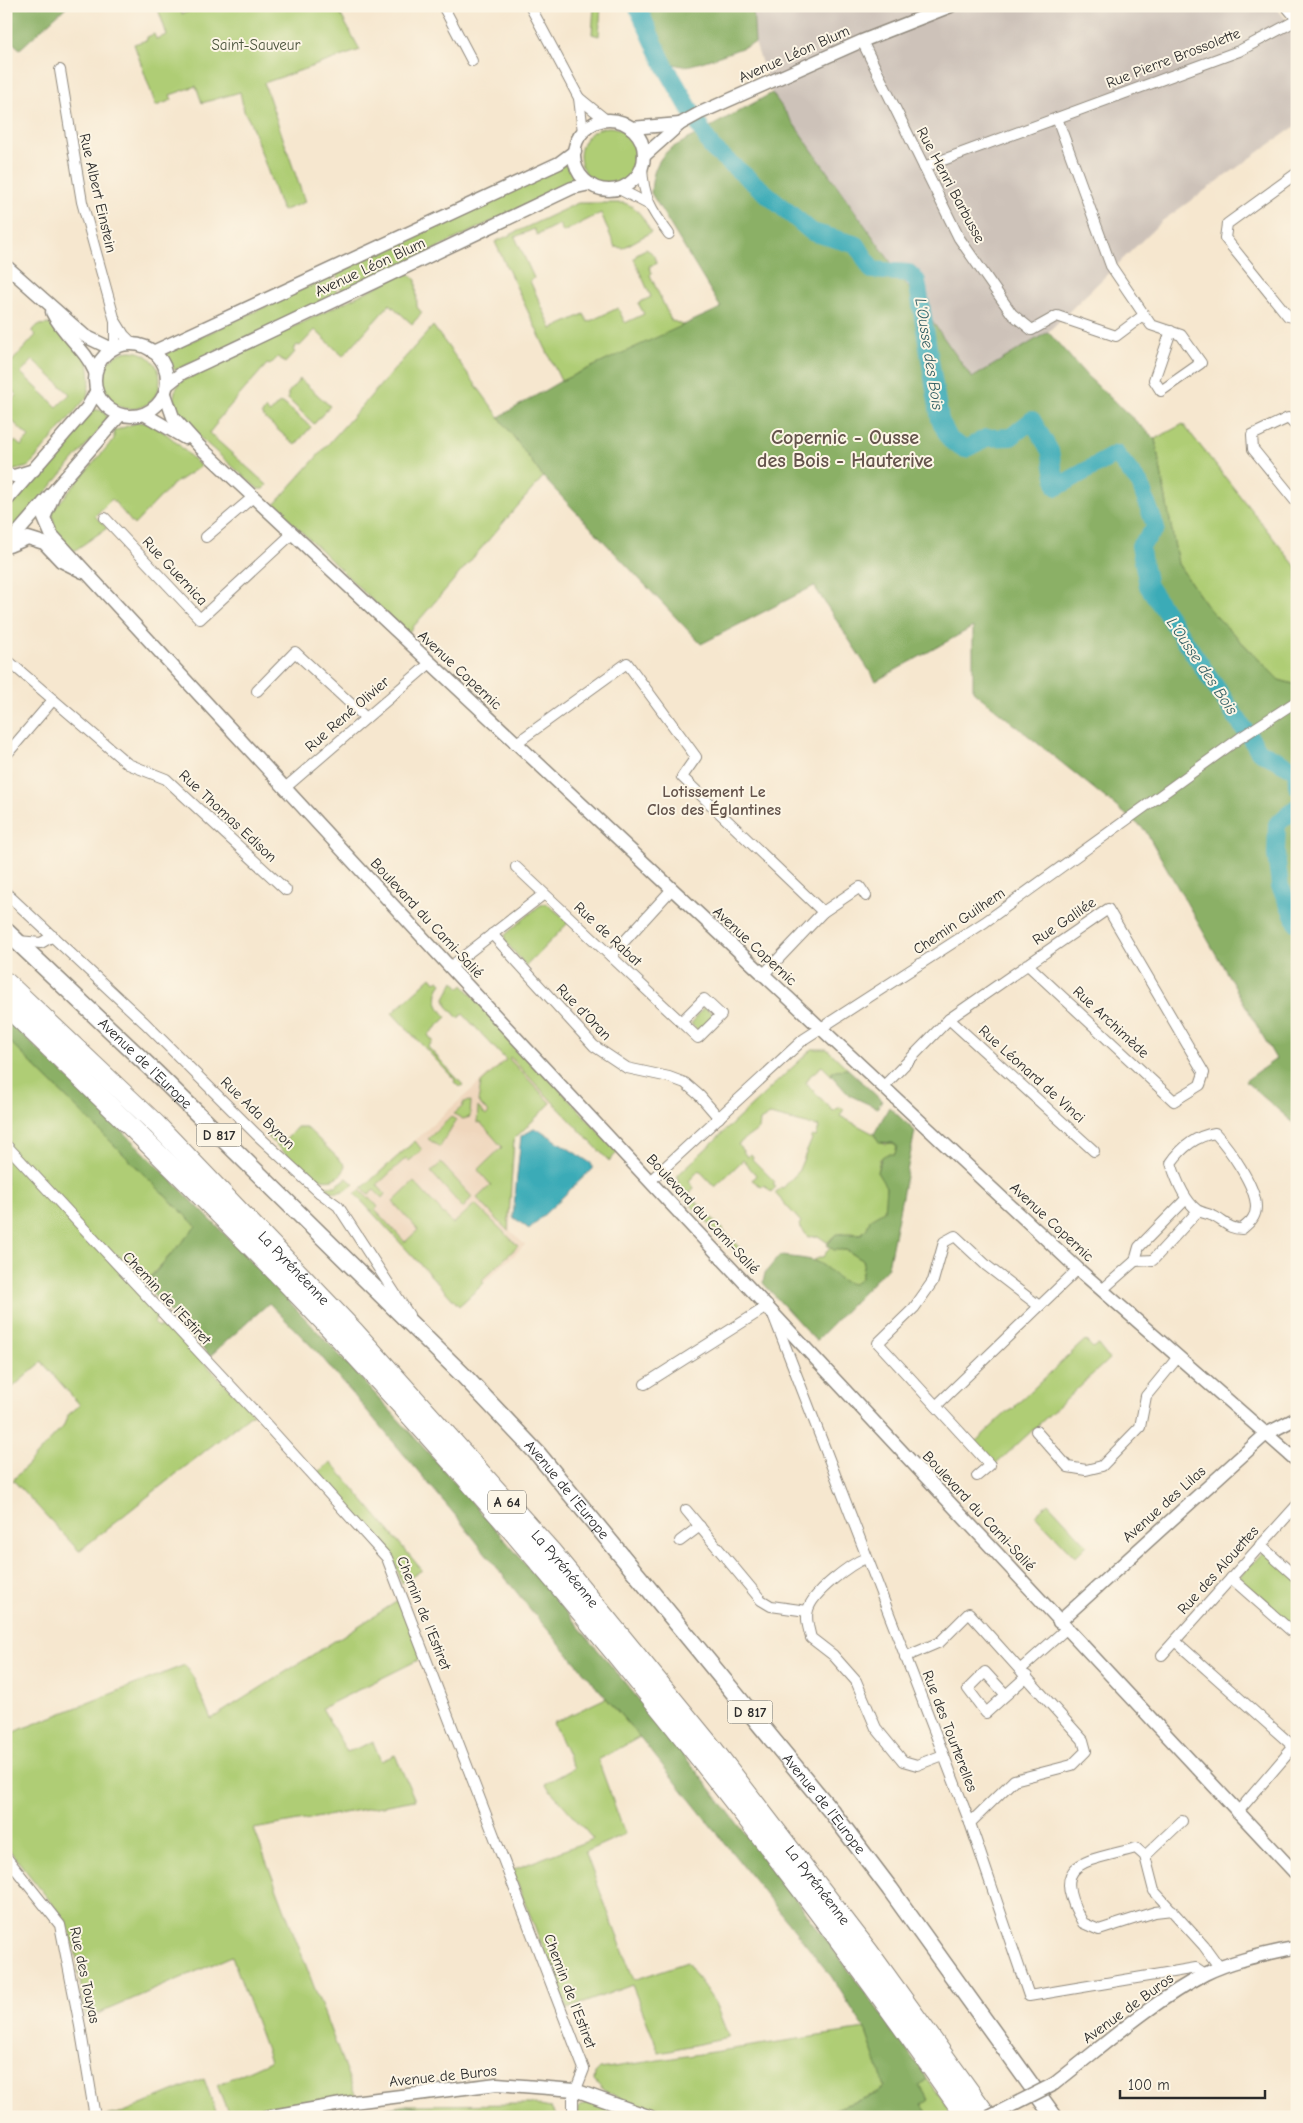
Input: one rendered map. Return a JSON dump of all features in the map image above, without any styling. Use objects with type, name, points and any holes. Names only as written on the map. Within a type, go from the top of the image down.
[{"type":"highway","name":"La Pyrénéenne","points":[[6,982],[157,1125],[354,1331],[551,1551],[714,1750],[869,1952],[989,2117]]},
{"type":"highway","name":"La Pyrénéenne","points":[[6,1006],[143,1136],[341,1340],[540,1564],[702,1761],[856,1962],[966,2117]]},
{"type":"main road","name":"Avenue de l'Europe","points":[[12,936],[149,1066],[418,1332],[538,1454],[831,1812],[890,1889],[1054,2117]]},
{"type":"street","points":[[443,6],[472,61]]},
{"type":"street","points":[[530,6],[579,98],[583,132],[575,151],[578,170],[590,184],[609,190],[619,189],[637,177],[643,161]]},
{"type":"street","name":"Avenue Léon Blum","points":[[643,161],[683,122],[700,113],[862,41],[951,6]]},
{"type":"street","points":[[1286,6],[1297,19]]},
{"type":"street","name":"Rue Pierre Brossolette","points":[[924,167],[1239,50],[1297,19]]},
{"type":"street","name":"Rue Henri Barbusse","points":[[862,41],[959,238],[1012,314],[1032,330],[1057,316],[1116,336],[1144,315]]},
{"type":"street","name":"Rue Albert Einstein","points":[[60,70],[82,202],[115,321],[124,335],[134,344]]},
{"type":"street","points":[[579,98],[606,120]]},
{"type":"street","points":[[1057,118],[1111,266],[1151,325],[1171,331],[1181,335],[1201,363],[1162,391],[1154,380],[1171,331]]},
{"type":"street","points":[[583,132],[598,122],[606,120],[624,123],[638,136],[643,161],[643,187],[648,204],[669,234]]},
{"type":"street","name":"Avenue Léon Blum","points":[[631,128],[683,122]]},
{"type":"street","name":"Avenue Léon Blum","points":[[153,352],[559,163],[575,151]]},
{"type":"street","points":[[1297,173],[1227,224],[1225,238],[1288,316],[1297,318]]},
{"type":"street","name":"Avenue Léon Blum","points":[[166,390],[182,374],[219,356],[572,188],[590,184]]},
{"type":"street","points":[[619,189],[648,204]]},
{"type":"street","points":[[6,266],[50,307],[85,336],[114,348]]},
{"type":"street","points":[[50,307],[60,328],[89,358],[95,372],[96,392],[101,402],[120,415],[132,417],[153,410],[166,390],[166,373],[162,361],[153,352],[134,344],[114,348],[98,363],[95,372]]},
{"type":"street","name":"Rue Albert Einstein","points":[[114,348],[115,321]]},
{"type":"street","name":"Avenue Copernic","points":[[166,390],[173,417],[200,447],[429,664],[1078,1269],[1297,1461]]},
{"type":"street","points":[[6,501],[87,408],[96,392]]},
{"type":"street","name":"Avenue Copernic","points":[[144,414],[165,424],[200,447]]},
{"type":"street","points":[[6,546],[120,415]]},
{"type":"street","points":[[1297,427],[1288,418],[1252,435],[1253,449],[1297,503]]},
{"type":"street","points":[[6,474],[14,476],[34,470]]},
{"type":"street","name":"Boulevard du Cami-Salié","points":[[56,489],[44,518],[51,534],[450,967],[770,1308],[1236,1813],[1297,1875]]},
{"type":"street","points":[[206,537],[253,497]]},
{"type":"street","name":"Rue Guernica","points":[[105,518],[200,619],[292,534]]},
{"type":"street","name":"Boulevard du Cami-Salié","points":[[6,546],[28,538],[44,543],[61,562],[88,574]]},
{"type":"street","points":[[257,690],[295,652],[366,718]]},
{"type":"street","name":"Rue Thomas Edison","points":[[6,659],[128,764],[166,779],[286,890]]},
{"type":"street","points":[[515,744],[627,663],[696,757],[682,777],[823,912]]},
{"type":"street","name":"Rue René Olivier","points":[[285,788],[429,664]]},
{"type":"street","points":[[6,755],[53,700]]},
{"type":"street","name":"Chemin Guilhem","points":[[650,1181],[804,1039],[993,917],[1240,738],[1297,701]]},
{"type":"street","name":"Rue de Rabat","points":[[516,867],[681,1022]]},
{"type":"street","points":[[762,976],[823,912],[860,887],[866,896]]},
{"type":"street","points":[[611,956],[672,890]]},
{"type":"street","name":"Rue Ada Byron","points":[[6,893],[145,1022],[256,1134],[320,1193],[338,1206],[395,1291],[418,1332]]},
{"type":"street","points":[[450,967],[544,894]]},
{"type":"street","name":"Rue Galilée","points":[[883,1087],[949,1019],[1108,909],[1204,1073],[1200,1085],[1174,1101]]},
{"type":"street","name":"Rue d'Oran","points":[[492,934],[594,1046],[628,1068],[669,1077],[685,1083],[700,1096],[719,1118]]},
{"type":"street","points":[[12,936],[41,943],[53,936]]},
{"type":"street","name":"Rue Archimède","points":[[1027,964],[1174,1101]]},
{"type":"street","name":"Rue Léonard de Vinci","points":[[949,1019],[1094,1151]]},
{"type":"street","points":[[1215,1134],[1226,1145],[1242,1171],[1254,1197],[1256,1208],[1253,1220],[1242,1229],[1232,1230],[1215,1217],[1198,1210],[1186,1199],[1171,1163],[1179,1151],[1202,1135],[1215,1134]]},
{"type":"street","name":"Chemin de l'Estiret","points":[[6,1145],[263,1421],[387,1558],[584,2069],[575,2090],[572,2111],[574,2117]]},
{"type":"street","points":[[1102,1290],[1135,1261],[1140,1246],[1186,1199]]},
{"type":"street","points":[[1135,1261],[1153,1260],[1198,1210]]},
{"type":"street","points":[[977,1476],[990,1465],[878,1343],[914,1308],[933,1281],[944,1242],[955,1236],[987,1266],[1039,1306]]},
{"type":"street","points":[[936,1406],[1078,1269]]},
{"type":"street","points":[[645,1384],[770,1308]]},
{"type":"street","name":"Rue des Tourterelles","points":[[770,1308],[970,1823],[1029,1996],[1196,1968],[1206,1974]]},
{"type":"street","points":[[1036,1431],[1068,1467],[1086,1470],[1102,1466],[1140,1427],[1146,1396],[1178,1357]]},
{"type":"street","name":"Avenue des Lilas","points":[[1062,1625],[1266,1434],[1297,1418]]},
{"type":"street","name":"Rue des Alouettes","points":[[1162,1656],[1297,1505]]},
{"type":"street","points":[[686,1510],[761,1600],[771,1606],[807,1611]]},
{"type":"street","points":[[680,1541],[700,1526]]},
{"type":"street","points":[[1260,1545],[1297,1578]]},
{"type":"street","points":[[866,1558],[858,1561],[814,1599],[807,1611],[811,1638],[833,1655],[856,1682],[876,1728],[903,1761],[917,1765],[943,1755]]},
{"type":"street","points":[[1231,1578],[1297,1636]]},
{"type":"street","points":[[905,1657],[940,1642],[968,1612],[1084,1740],[1086,1751],[1072,1765],[1014,1780],[970,1823]]},
{"type":"street","points":[[1006,1695],[1062,1625]]},
{"type":"street","points":[[1175,1641],[1295,1745],[1236,1813]]},
{"type":"street","points":[[1145,1856],[1182,1820]]},
{"type":"street","points":[[1172,1910],[1155,1912],[1099,1930],[1082,1923],[1068,1894],[1070,1875],[1078,1864],[1136,1848],[1145,1856],[1154,1891],[1172,1910],[1204,1946],[1220,1968]]},
{"type":"street","name":"Rue des Touyas","points":[[6,1857],[60,1925],[80,2026],[95,2117]]},
{"type":"street","points":[[1155,1912],[1161,1898]]},
{"type":"street","name":"Avenue de Buros","points":[[989,2117],[1054,2084],[1149,2009],[1206,1974],[1256,1956],[1297,1947]]},
{"type":"street","name":"Avenue de Buros","points":[[266,2117],[353,2102],[497,2084],[575,2090],[651,2117]]},
{"type":"shaded area","points":[[753,6],[1275,6],[1297,33],[1297,125],[1162,221],[1048,332],[972,378],[772,93],[755,43]]},
{"type":"shaded area","points":[[509,1056],[553,1102],[514,1139],[510,1230],[525,1245],[459,1306],[355,1194]]},
{"type":"green space","points":[[6,6],[67,6],[20,49],[6,37]]},
{"type":"green space","name":"Saint-Sauveur","points":[[157,6],[179,6],[182,14],[202,6],[336,6],[360,50],[264,83],[305,202],[282,211],[251,124],[244,111],[240,92],[202,103],[196,86],[170,95],[172,100],[156,106],[134,44],[147,40],[147,37],[154,34],[156,39],[167,35]]},
{"type":"green space","points":[[594,6],[601,6],[599,36],[592,34]]},
{"type":"green space","points":[[632,6],[753,6],[755,43],[698,63],[684,66],[675,64],[666,59],[652,43]]},
{"type":"green space","points":[[772,93],[972,378],[1048,332],[1087,376],[1155,439],[1178,564],[1209,609],[1279,680],[1297,685],[1297,1126],[1245,1081],[1276,1059],[1145,830],[973,691],[973,627],[876,681],[814,586],[701,644],[543,477],[499,417],[561,381],[721,308],[651,193],[652,180],[658,163],[670,149]]},
{"type":"green space","points":[[609,127],[620,129],[633,140],[638,156],[636,167],[625,180],[609,185],[598,183],[585,172],[580,156],[582,145],[593,132]]},
{"type":"green space","points":[[568,163],[576,179],[572,182],[343,294],[336,273]]},
{"type":"green space","points":[[578,203],[624,203],[634,208],[640,214],[651,232],[623,248],[615,247],[601,213],[563,232],[559,224],[537,235],[534,229],[515,237],[534,278],[530,281],[552,329],[584,314],[588,322],[618,308],[625,323],[644,314],[638,303],[651,297],[634,259],[638,253],[646,249],[652,253],[655,259],[656,264],[649,266],[652,273],[650,275],[671,320],[685,326],[561,381],[495,242]]},
{"type":"green space","points":[[407,272],[416,280],[417,307],[422,313],[412,324],[390,304],[343,356],[315,330],[300,346],[297,345],[293,350],[295,352],[285,363],[278,357],[270,365],[267,364],[216,422],[209,433],[267,485],[263,489],[258,489],[179,419],[174,397],[180,382]]},
{"type":"green space","points":[[331,276],[338,295],[176,370],[168,363],[168,352]]},
{"type":"green space","points":[[51,324],[88,360],[90,380],[87,397],[28,467],[6,472],[6,440],[12,445],[15,441],[21,446],[29,437],[6,415],[6,407],[17,395],[6,385],[6,368],[36,335],[32,331],[38,325]],"holes":[[[33,360],[70,394],[57,407],[21,373]]]},
{"type":"green space","points":[[433,326],[543,477],[407,634],[274,505]]},
{"type":"green space","points":[[131,351],[147,356],[155,364],[160,380],[155,396],[147,404],[131,409],[115,404],[107,396],[102,380],[107,364],[115,356]]},
{"type":"green space","points":[[300,379],[330,406],[314,424],[288,399],[288,393]]},
{"type":"green space","points":[[283,403],[311,427],[295,445],[261,415],[266,409],[270,413],[278,404]]},
{"type":"green space","points":[[92,409],[104,411],[108,420],[6,539],[6,508]]},
{"type":"green space","points":[[138,422],[147,423],[164,432],[201,466],[172,485],[134,525],[112,499],[95,516],[107,528],[71,553],[60,539],[55,528],[53,510],[114,439],[114,431]]},
{"type":"green space","points":[[1183,424],[1297,568],[1297,685],[1279,680],[1209,609],[1178,564],[1155,439]]},
{"type":"green space","points":[[546,903],[569,922],[526,966],[505,941],[505,935],[539,906]]},
{"type":"green space","points":[[431,977],[435,982],[439,980],[442,983],[437,992],[437,1001],[447,1017],[428,1035],[433,1041],[428,1047],[463,1085],[459,1087],[454,1082],[455,1080],[392,1013]]},
{"type":"green space","points":[[454,981],[460,988],[463,985],[618,1152],[609,1161],[510,1057],[509,1059],[551,1103],[514,1139],[508,1231],[477,1198],[491,1185],[478,1170],[502,1147],[480,1122],[477,1123],[478,1107],[486,1116],[489,1113],[478,1102],[481,1083],[506,1060],[463,1014],[458,1018],[447,1006],[445,998]]},
{"type":"green space","points":[[704,1007],[714,1015],[700,1032],[691,1024]]},
{"type":"green space","points":[[6,1019],[132,1141],[256,1266],[376,1395],[493,1526],[606,1660],[717,1797],[824,1936],[927,2078],[919,2085],[929,2100],[922,2105],[930,2117],[814,2117],[878,2093],[885,2087],[865,2029],[831,1976],[643,1741],[530,1609],[456,1516],[319,1354],[269,1303],[210,1356],[144,1285],[196,1226],[6,1038]]},
{"type":"green space","points":[[6,1038],[197,1226],[137,1291],[158,1314],[154,1323],[158,1327],[169,1326],[253,1413],[79,1551],[13,1480],[63,1427],[68,1415],[80,1405],[42,1362],[6,1393]]},
{"type":"green space","points":[[812,1049],[827,1049],[848,1069],[832,1072],[831,1075],[822,1066],[810,1076],[806,1083],[833,1111],[840,1107],[844,1109],[840,1116],[874,1134],[876,1138],[885,1144],[893,1143],[897,1146],[895,1154],[880,1159],[877,1172],[886,1186],[885,1211],[861,1234],[839,1234],[828,1243],[818,1236],[808,1237],[799,1225],[801,1222],[775,1193],[781,1187],[783,1188],[798,1172],[812,1139],[810,1138],[812,1136],[816,1137],[819,1127],[770,1115],[760,1121],[759,1129],[738,1144],[747,1157],[751,1154],[752,1159],[775,1182],[773,1184],[776,1187],[771,1192],[764,1185],[762,1187],[752,1180],[756,1175],[743,1160],[715,1187],[699,1170],[689,1181],[694,1188],[689,1194],[747,1256],[743,1261],[678,1191],[678,1175]]},
{"type":"green space","points":[[848,1069],[882,1101],[877,1108],[849,1095],[831,1075],[835,1070]]},
{"type":"green space","points":[[471,1101],[470,1117],[463,1119],[454,1114],[462,1107],[464,1102]]},
{"type":"green space","points":[[889,1107],[915,1131],[888,1267],[816,1341],[763,1283],[765,1273],[779,1256],[782,1256],[820,1263],[842,1281],[848,1283],[854,1284],[861,1278],[864,1261],[846,1250],[834,1250],[827,1245],[836,1234],[861,1234],[867,1228],[870,1219],[884,1211],[886,1187],[877,1172],[882,1157],[887,1154],[895,1154],[897,1146],[893,1143],[879,1142],[874,1134]]},
{"type":"green space","points":[[451,1117],[456,1120],[440,1147],[428,1139]]},
{"type":"green space","points":[[297,1127],[306,1127],[345,1165],[341,1174],[327,1180],[316,1178],[294,1162],[267,1136],[271,1135],[283,1143]]},
{"type":"green space","points":[[415,1141],[422,1150],[409,1161],[406,1158],[377,1185],[385,1194],[382,1198],[374,1190],[368,1195],[362,1188]]},
{"type":"green space","points":[[441,1163],[472,1197],[463,1208],[431,1172]]},
{"type":"green space","points":[[347,1178],[354,1184],[346,1190],[335,1192],[323,1186],[336,1186]]},
{"type":"green space","points":[[414,1182],[453,1224],[475,1204],[518,1246],[482,1280],[484,1283],[459,1306],[355,1194],[360,1190],[368,1198],[370,1197],[378,1207],[375,1210],[405,1242],[418,1230],[393,1202]]},
{"type":"green space","points":[[829,1248],[846,1250],[864,1261],[861,1278],[854,1285],[845,1284],[814,1260],[824,1256]]},
{"type":"green space","points":[[1085,1340],[1093,1348],[1098,1345],[1109,1359],[993,1467],[972,1445],[1006,1413],[1015,1408]]},
{"type":"green space","points":[[331,1462],[422,1570],[402,1583],[392,1556],[314,1475]]},
{"type":"green space","points":[[1048,1503],[1087,1545],[1075,1557],[1035,1515]]},
{"type":"green space","points":[[1265,1550],[1297,1578],[1297,1636],[1235,1582]]},
{"type":"green space","points":[[401,1599],[422,1658],[322,1708],[347,1752],[373,1742],[381,1761],[395,1755],[415,1800],[254,1829],[356,2097],[229,2115],[217,2085],[270,2061],[232,1956],[86,2019],[75,1948],[66,1921],[6,1846],[6,1735],[185,1665],[193,1677],[211,1719]]},
{"type":"green space","points":[[606,1698],[640,1737],[598,1760],[625,1834],[585,1852],[634,1980],[687,1962],[715,2003],[729,2038],[659,2052],[632,1985],[567,2009],[512,1870],[593,1839],[545,1784],[574,1768],[553,1723]]},
{"type":"green space","points":[[865,2029],[886,2087],[878,2093],[814,2117],[669,2117],[630,2103],[603,2090],[594,2080],[595,2074],[600,2069]]},
{"type":"green space","points":[[927,2078],[955,2117],[930,2117],[922,2105],[929,2099],[918,2085]]},
{"type":"green space","points":[[204,2079],[218,2117],[100,2117],[124,2112]]},
{"type":"green space","points":[[588,2102],[632,2117],[578,2117],[579,2107]]},
{"type":"green space","points":[[529,2104],[551,2108],[556,2117],[447,2117],[407,2105]]},
{"type":"green space","points":[[407,2105],[447,2117],[365,2117],[364,2112]]},
{"type":"green space","points":[[351,2108],[354,2117],[320,2117],[319,2114]]},
{"type":"water","points":[[534,1129],[540,1130],[592,1164],[592,1169],[529,1229],[513,1217],[521,1136]]},
{"type":"waterway","name":"L'Ousse des Bois","points":[[637,6],[663,62],[712,148],[812,232],[857,245],[872,270],[909,273],[917,281],[940,420],[950,440],[965,449],[986,438],[1011,437],[1032,420],[1050,451],[1057,487],[1116,454],[1140,484],[1156,528],[1140,546],[1148,586],[1259,751],[1296,770],[1297,786]]},
{"type":"waterway","name":"L'Ousse des Bois","points":[[1297,807],[1277,824],[1276,855],[1280,886],[1297,923]]},
{"type":"district","name":"Copernic - Ousse des Bois - Hauterive","points":[[845,448]]},
{"type":"district","name":"Lotissement Le Clos des Églantines","points":[[714,801]]}]
